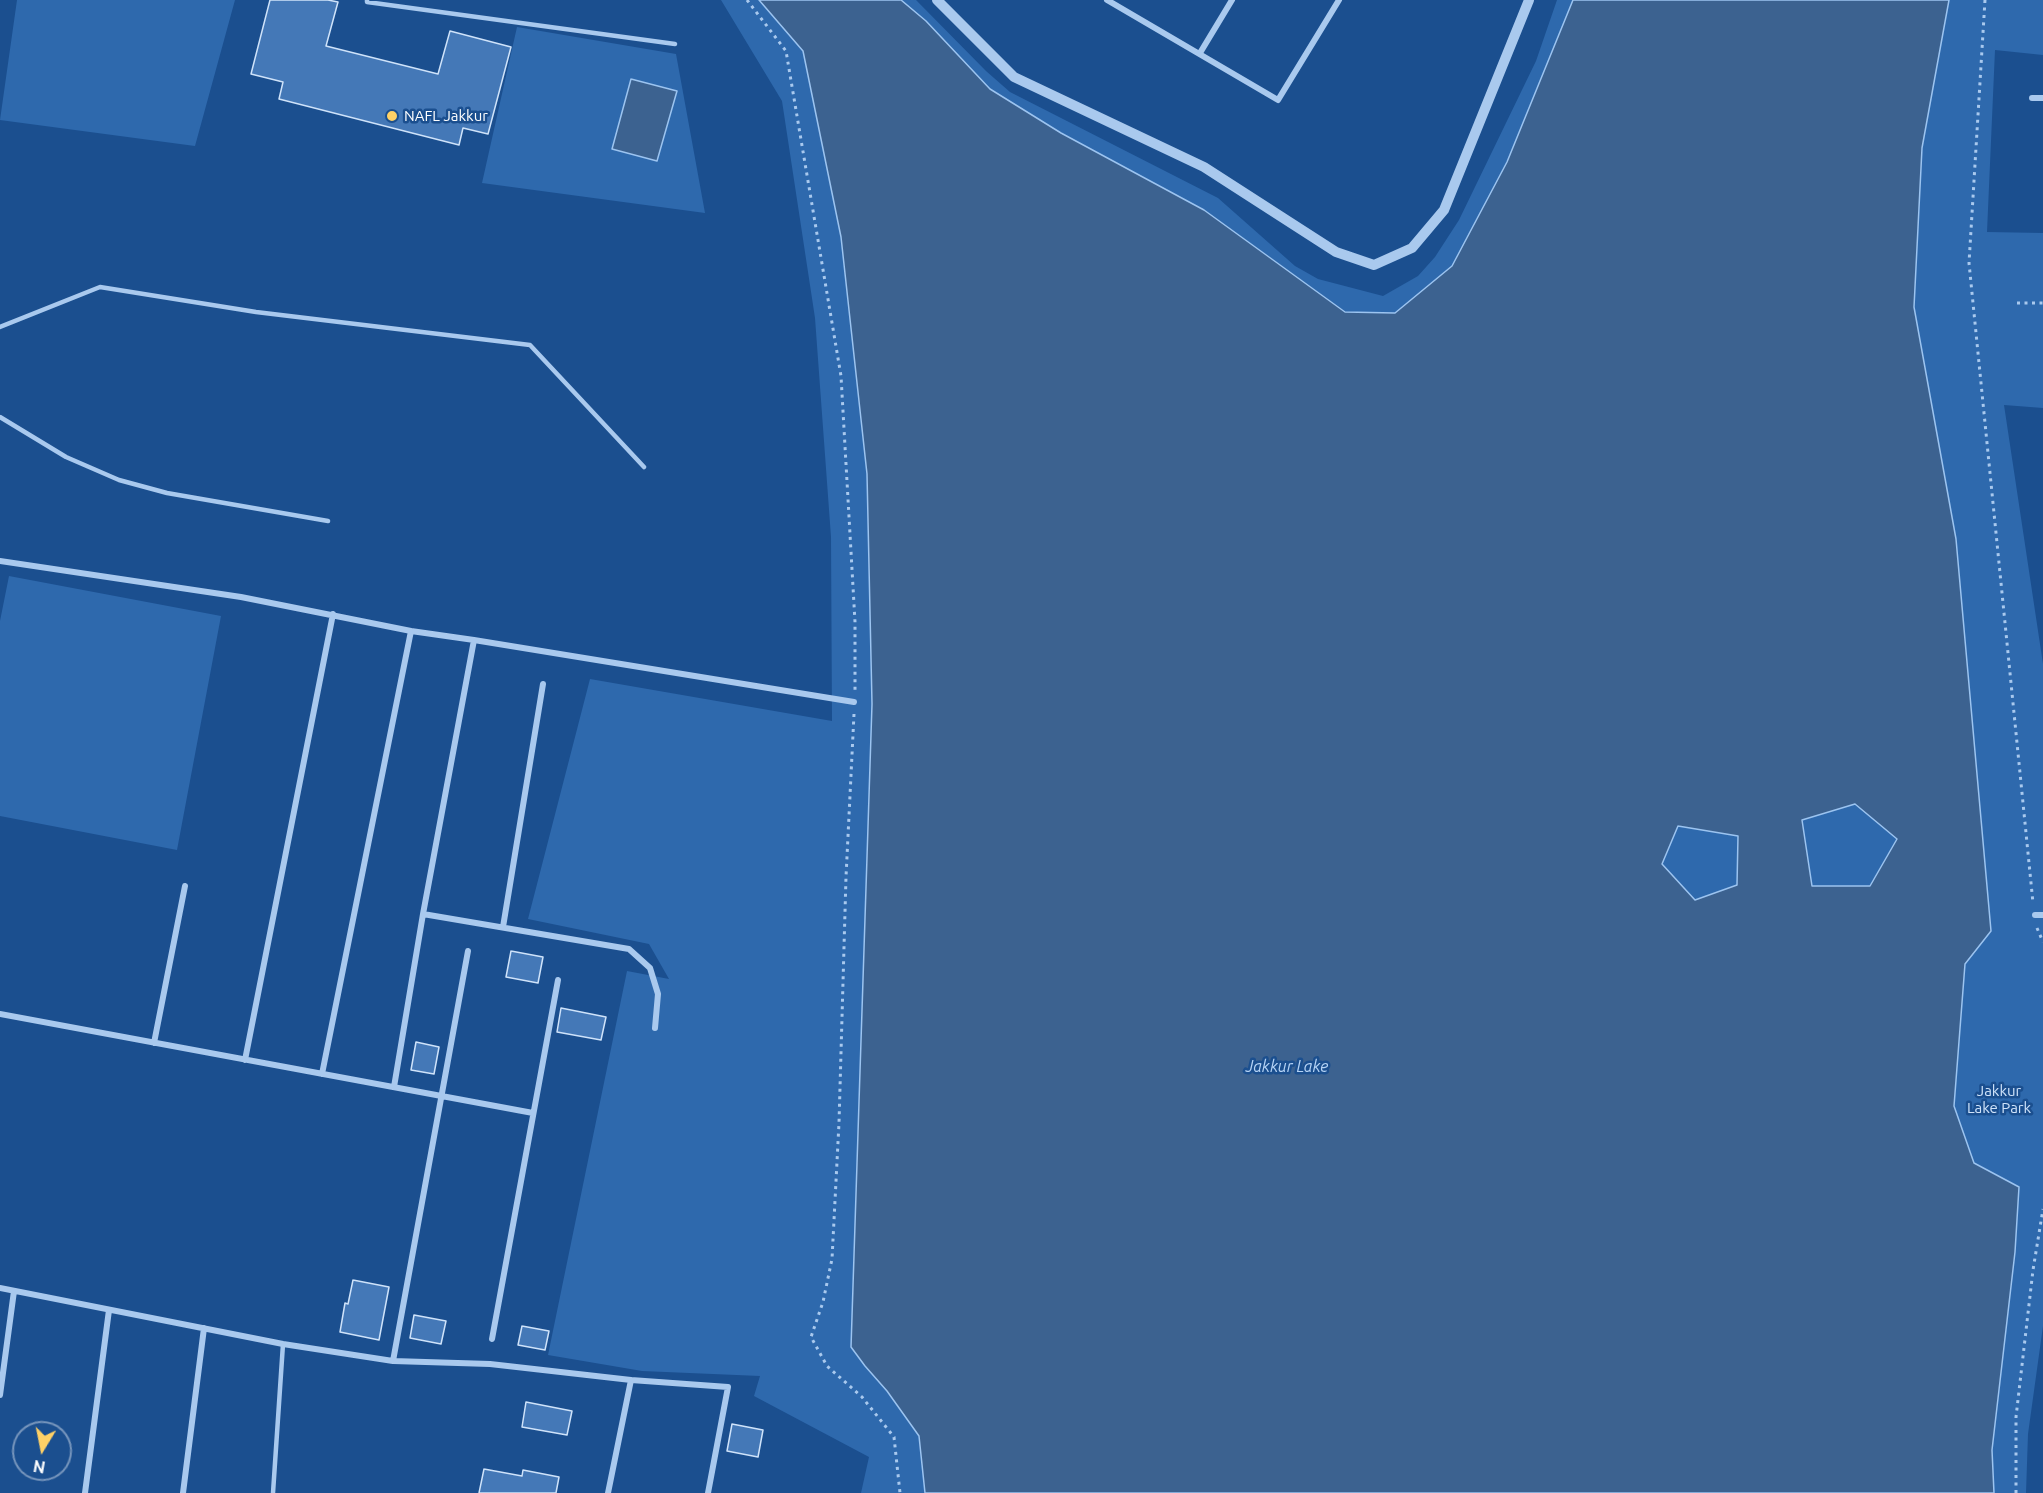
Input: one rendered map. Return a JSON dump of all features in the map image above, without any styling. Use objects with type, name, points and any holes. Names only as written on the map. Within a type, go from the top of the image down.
[{"type":"street","points":[[937,0],[1014,77],[1204,167],[1336,252],[1374,265],[1412,248],[1444,210],[1529,0]]},
{"type":"street","points":[[1107,0],[1278,100],[1339,0]]},
{"type":"street","points":[[1200,53],[1232,0]]},
{"type":"street","points":[[2032,98],[2043,98]]},
{"type":"street","points":[[0,561],[241,597],[411,631],[854,702]]},
{"type":"street","points":[[245,1060],[333,614]]},
{"type":"street","points":[[322,1074],[411,631]]},
{"type":"street","points":[[394,1087],[423,914],[474,640]]},
{"type":"street","points":[[503,927],[543,684]]},
{"type":"street","points":[[154,1043],[185,886]]},
{"type":"street","points":[[423,914],[629,949],[650,968],[653,977],[658,994],[655,1028]]},
{"type":"street","points":[[2035,915],[2043,915]]},
{"type":"street","points":[[393,1361],[468,951]]},
{"type":"street","points":[[492,1340],[558,980]]},
{"type":"street","points":[[0,1014],[533,1113]]},
{"type":"street","points":[[0,1288],[283,1344],[393,1361],[490,1364],[631,1380],[728,1387],[708,1493]]},
{"type":"street","points":[[0,1395],[14,1291]]},
{"type":"street","points":[[85,1493],[109,1310]]},
{"type":"street","points":[[183,1493],[204,1328]]},
{"type":"street","points":[[608,1493],[631,1380]]},
{"type":"lane","points":[[367,0],[367,2],[675,44]]},
{"type":"lane","points":[[0,327],[100,287],[256,312],[530,345],[644,467]]},
{"type":"lane","points":[[0,417],[66,458],[119,480],[167,493],[328,522]]},
{"type":"lane","points":[[273,1493],[283,1344]]},
{"type":"path","points":[[747,0],[786,51],[840,376],[855,622],[839,1124],[832,1259],[823,1302],[811,1337],[827,1366],[862,1396],[894,1437],[900,1493]]},
{"type":"path","points":[[1985,0],[1969,263],[2035,915]]},
{"type":"path","points":[[2017,303],[2043,303]]},
{"type":"path","points":[[2016,1493],[2016,1417],[2033,1270],[2043,1209]]},
{"type":"green space","points":[[17,0],[235,0],[195,146],[0,120]]},
{"type":"green space","points":[[721,0],[759,0],[803,51],[841,237],[867,474],[872,704],[851,1347],[887,1391],[919,1436],[925,1493],[861,1493],[869,1457],[754,1396],[760,1376],[642,1371],[548,1355],[627,971],[669,979],[649,944],[528,919],[590,679],[832,721],[831,537],[815,318],[782,101]]},
{"type":"green space","points":[[901,0],[916,0],[1010,92],[1218,198],[1295,266],[1318,279],[1383,296],[1418,276],[1435,257],[1459,220],[1536,61],[1557,0],[1573,0],[1507,162],[1452,266],[1395,313],[1346,312],[1204,210],[1061,133],[990,89],[926,21]]},
{"type":"green space","name":"Jakkur Lake Park","points":[[1949,0],[2043,0],[2043,55],[1995,50],[1987,232],[2043,233],[2043,408],[2004,405],[2043,664],[2043,1326],[2028,1434],[2026,1493],[1994,1493],[1992,1450],[2015,1252],[2019,1187],[1974,1163],[1954,1106],[1965,964],[1991,931],[1956,539],[1914,307],[1922,148]]},
{"type":"green space","points":[[517,27],[676,54],[705,213],[482,183]]},
{"type":"green space","points":[[9,576],[221,616],[177,850],[0,816],[0,621]]},
{"type":"green space","points":[[1855,804],[1897,838],[1870,886],[1811,886],[1802,820]]},
{"type":"green space","points":[[1678,826],[1738,836],[1737,885],[1695,900],[1662,864]]},
{"type":"water","name":"Jakkur Lake","points":[[759,0],[901,0],[926,21],[990,89],[1061,133],[1204,210],[1345,312],[1395,313],[1452,266],[1507,162],[1573,0],[1949,0],[1922,148],[1914,307],[1956,539],[1991,931],[1965,964],[1954,1106],[1974,1163],[2019,1187],[2015,1252],[1992,1450],[1994,1493],[925,1493],[919,1436],[887,1391],[851,1347],[872,704],[867,474],[841,237],[803,51]],"holes":[[[1855,804],[1897,839],[1870,886],[1812,886],[1802,820]],[[1678,826],[1738,836],[1737,885],[1695,900],[1662,864]]]},
{"type":"water","points":[[631,79],[677,91],[657,161],[612,149]]},
{"type":"building","points":[[270,0],[338,2],[326,46],[438,74],[450,31],[511,47],[488,134],[463,128],[459,145],[279,99],[283,82],[251,74]]},
{"type":"building","points":[[511,951],[543,957],[538,983],[506,977]]},
{"type":"building","points":[[561,1008],[606,1017],[601,1040],[557,1032]]},
{"type":"building","points":[[416,1042],[439,1047],[434,1074],[411,1070]]},
{"type":"building","points":[[353,1280],[389,1287],[379,1340],[340,1332],[345,1303],[348,1304]]},
{"type":"building","points":[[414,1315],[446,1321],[441,1344],[410,1338]]},
{"type":"building","points":[[522,1326],[549,1331],[545,1350],[518,1345]]},
{"type":"building","points":[[526,1402],[572,1411],[567,1435],[522,1427]]},
{"type":"building","points":[[732,1424],[763,1430],[758,1457],[727,1451]]},
{"type":"building","points":[[484,1469],[522,1476],[523,1470],[559,1477],[556,1493],[479,1493]]},
{"type":"place","name":"NAFL Jakkur","points":[[392,116]]}]
